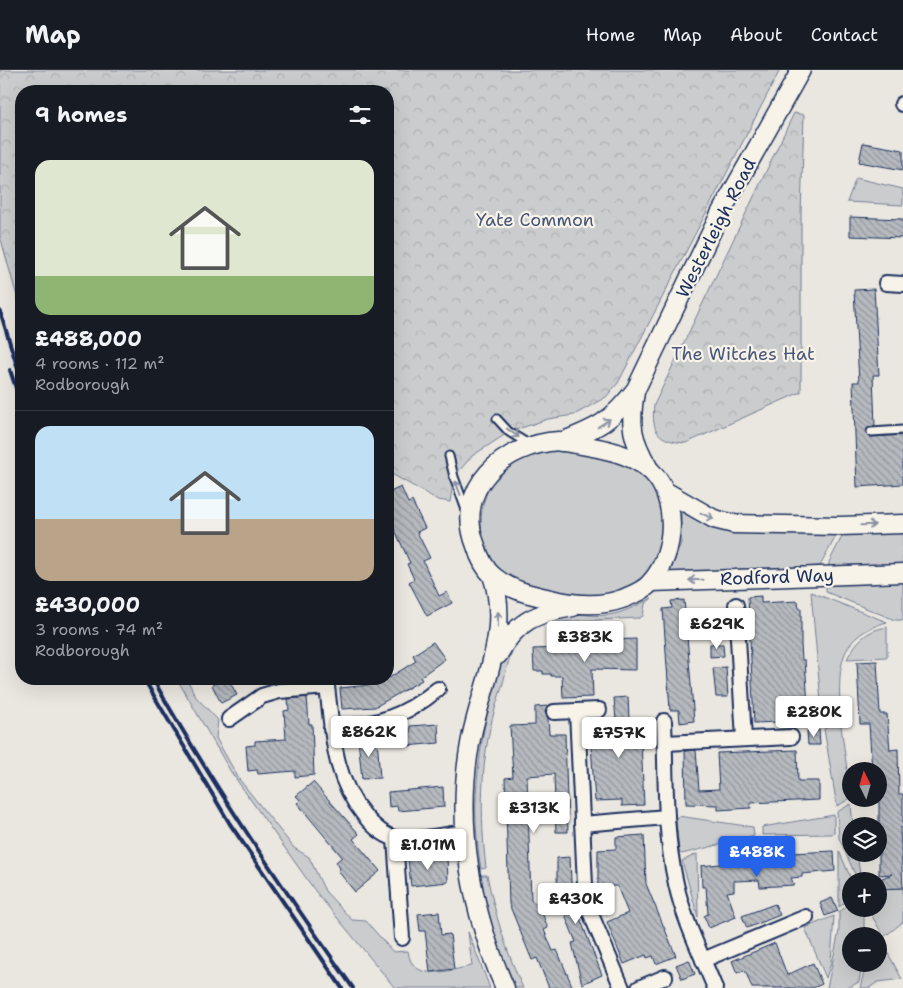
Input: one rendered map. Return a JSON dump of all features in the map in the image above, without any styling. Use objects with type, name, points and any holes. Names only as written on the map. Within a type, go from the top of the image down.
[{"type":"street","name":"Westerleigh Road","points":[[560,442],[603,424],[620,411],[636,389],[721,212],[802,70]]},
{"type":"street","points":[[886,283],[903,284]]},
{"type":"street","name":"Westerleigh Road","points":[[636,389],[632,414],[633,434],[636,445],[665,491]]},
{"type":"street","points":[[506,988],[477,911],[469,874],[466,832],[469,746],[475,717],[493,664],[498,636],[497,591],[492,575],[478,553],[473,540],[470,519],[475,493],[489,470],[511,453],[530,445],[560,442],[616,452],[651,471]]},
{"type":"street","points":[[665,491],[714,519],[734,524],[821,526],[903,524]]},
{"type":"street","points":[[493,664],[506,639],[518,626],[535,616],[589,604],[620,600],[642,590],[651,582],[664,563],[670,544],[670,520],[665,491]]},
{"type":"street","name":"Rodford Way","points":[[651,582],[903,573]]},
{"type":"street","points":[[492,575],[517,591],[574,604],[589,604]]},
{"type":"street","points":[[736,605],[744,738]]},
{"type":"street","points":[[715,627],[736,626]]},
{"type":"street","points":[[229,719],[262,696],[314,685]]},
{"type":"street","points":[[326,685],[337,767],[353,802],[370,823],[395,839],[466,832]]},
{"type":"street","points":[[331,730],[383,722],[426,700],[438,689]]},
{"type":"street","points":[[554,712],[599,710]]},
{"type":"street","points":[[577,711],[585,885],[590,912],[622,988]]},
{"type":"street","points":[[664,721],[667,817],[676,886],[685,914],[715,988]]},
{"type":"street","points":[[665,743],[791,737]]},
{"type":"street","points":[[582,824],[667,817]]},
{"type":"street","points":[[395,839],[402,938]]},
{"type":"street","points":[[703,960],[806,917]]},
{"type":"street","points":[[638,988],[665,977]]},
{"type":"lane","points":[[497,419],[509,432],[530,445]]},
{"type":"lane","points":[[871,432],[903,430]]},
{"type":"lane","points":[[450,456],[454,478],[470,519]]},
{"type":"green space","name":"Yate Common","points":[[0,70],[780,70],[618,383],[606,397],[574,415],[548,419],[509,432],[472,456],[454,477],[450,502],[438,500],[394,475],[394,85],[15,85],[15,290],[0,236]]},
{"type":"green space","name":"The Witches Hat","points":[[794,113],[804,115],[801,214],[801,392],[686,443],[669,440],[658,433],[655,428],[654,405]]},
{"type":"green space","points":[[856,178],[903,189],[903,205],[847,202]]},
{"type":"green space","points":[[541,450],[558,450],[596,455],[632,469],[646,479],[656,493],[664,524],[654,564],[639,581],[617,592],[606,594],[569,593],[522,583],[504,573],[494,562],[486,550],[482,536],[481,521],[487,492],[494,479],[504,468],[512,462]]},
{"type":"green space","points":[[682,512],[709,527],[728,531],[835,531],[836,536],[820,566],[670,572],[681,543]]},
{"type":"green space","points":[[903,529],[903,564],[829,566],[829,562],[845,531]]},
{"type":"green space","points":[[903,579],[903,620],[895,620],[826,592],[826,588],[832,583]]},
{"type":"green space","points":[[811,592],[887,622],[870,628],[858,636],[849,646],[841,668],[840,713],[823,724]]},
{"type":"green space","points":[[652,598],[645,604],[643,616],[639,618],[537,623],[522,634],[517,641],[510,657],[486,748],[482,808],[486,868],[481,869],[477,842],[476,797],[484,728],[497,675],[507,651],[518,632],[531,620],[541,616],[562,613],[614,614]]},
{"type":"green space","points":[[887,627],[887,657],[847,659],[863,637],[880,628]]},
{"type":"green space","points":[[180,685],[190,685],[196,697],[218,720],[216,738],[239,779],[294,848],[309,857],[325,891],[352,920],[366,921],[393,952],[408,951],[411,961],[416,968],[433,972],[443,972],[472,966],[468,932],[490,988],[395,988],[316,892],[231,772]]},
{"type":"green space","points":[[840,719],[846,762],[842,762],[842,803],[837,806],[824,729]]},
{"type":"green space","points":[[844,808],[851,808],[852,817],[842,817],[842,845],[839,838],[837,812]]},
{"type":"green space","points":[[834,815],[834,832],[832,834],[762,835],[762,827]]},
{"type":"green space","points":[[678,816],[753,827],[754,836],[682,854],[679,852],[676,819]]},
{"type":"green space","points":[[839,851],[842,862],[844,862],[848,872],[842,872],[842,905],[839,907]]},
{"type":"green space","points":[[697,854],[698,917],[682,861]]},
{"type":"green space","points":[[850,862],[858,862],[860,872],[854,872]]},
{"type":"green space","points":[[481,875],[487,875],[502,932],[523,988],[515,988],[504,961],[490,919]]},
{"type":"green space","points":[[903,888],[903,922],[887,935],[887,927],[878,927],[873,917],[887,917],[887,889]]},
{"type":"green space","points":[[842,910],[842,917],[864,917],[864,927],[842,927],[842,972],[861,972],[859,982],[847,988],[827,988],[839,931],[839,912]]},
{"type":"green space","points":[[834,916],[831,962],[826,978],[805,928]]},
{"type":"green space","points":[[887,952],[902,979],[878,982],[869,988],[860,988],[864,972],[887,972]]},
{"type":"building","points":[[863,143],[903,150],[903,170],[859,162]]},
{"type":"building","points":[[850,217],[903,219],[903,238],[850,236]]},
{"type":"building","points":[[874,289],[879,375],[873,375],[875,426],[868,428],[866,433],[871,437],[903,435],[903,484],[857,487],[853,382],[859,382],[854,290]]},
{"type":"building","points":[[401,487],[408,503],[412,501],[425,528],[417,532],[430,558],[423,561],[439,596],[447,592],[452,603],[427,616],[409,582],[414,579],[407,564],[410,563],[394,528],[394,490]]},
{"type":"building","points":[[761,596],[761,603],[798,601],[799,608],[801,608],[802,660],[805,660],[809,721],[754,723],[748,597]]},
{"type":"building","points":[[684,600],[694,721],[680,723],[679,710],[670,710],[663,609],[672,608],[671,601]]},
{"type":"building","points":[[636,639],[636,670],[592,669],[593,697],[563,698],[562,676],[551,676],[551,674],[543,674],[543,671],[534,671],[533,649],[584,647],[584,641]]},
{"type":"building","points":[[433,642],[445,659],[420,677],[422,680],[375,707],[342,709],[340,688],[394,685],[394,675],[416,661],[413,655]]},
{"type":"building","points":[[710,644],[723,644],[724,656],[710,657]]},
{"type":"building","points":[[877,661],[880,714],[887,714],[890,750],[898,749],[899,794],[903,794],[903,828],[900,828],[903,888],[887,889],[887,876],[892,874],[879,872],[879,862],[887,862],[887,817],[879,817],[879,808],[888,808],[888,762],[871,762],[869,724],[860,724],[857,662]]},
{"type":"building","points":[[726,667],[728,697],[716,697],[713,668]]},
{"type":"building","points":[[212,685],[231,685],[237,695],[221,703]]},
{"type":"building","points":[[307,697],[309,724],[312,724],[314,775],[295,777],[295,771],[258,774],[257,770],[248,771],[246,746],[255,745],[255,741],[286,739],[284,711],[289,710],[288,699]]},
{"type":"building","points":[[628,697],[629,719],[640,719],[644,805],[622,806],[622,800],[595,801],[590,732],[613,731],[613,720],[616,720],[614,698]]},
{"type":"building","points":[[548,706],[545,712],[548,718],[549,734],[565,734],[568,832],[556,832],[554,774],[527,776],[531,900],[539,905],[548,928],[544,930],[553,951],[557,950],[573,988],[549,988],[537,958],[532,960],[509,904],[505,778],[513,777],[510,726],[535,725],[535,707]]},
{"type":"building","points":[[438,724],[439,743],[406,746],[405,733],[410,733],[410,726]]},
{"type":"building","points":[[819,730],[820,745],[808,745],[807,731]]},
{"type":"building","points":[[377,738],[380,778],[362,779],[358,739]]},
{"type":"building","points":[[696,750],[699,790],[719,789],[717,753],[797,750],[798,781],[819,781],[819,800],[750,803],[751,808],[718,810],[718,805],[686,804],[685,751]]},
{"type":"building","points":[[313,782],[359,834],[353,839],[380,871],[355,892],[338,871],[340,868],[336,862],[342,857],[297,803],[300,800],[296,796]]},
{"type":"building","points":[[443,787],[444,807],[398,811],[397,806],[389,807],[388,792]]},
{"type":"building","points":[[644,835],[646,884],[676,956],[656,964],[653,956],[647,958],[646,955],[624,964],[607,922],[628,913],[617,886],[598,887],[598,850],[616,849],[616,837]]},
{"type":"building","points":[[834,851],[835,871],[802,874],[802,877],[791,878],[794,885],[760,887],[759,880],[734,881],[734,891],[727,892],[736,917],[709,928],[704,916],[708,914],[706,887],[702,887],[701,866],[769,859],[769,854]]},
{"type":"building","points":[[447,856],[448,882],[411,886],[408,859]]},
{"type":"building","points":[[570,857],[571,882],[575,900],[573,900],[602,975],[582,984],[572,943],[576,942],[567,920],[557,880],[557,858]]},
{"type":"building","points":[[832,898],[838,911],[825,916],[820,903]]},
{"type":"building","points":[[775,904],[780,915],[747,928],[742,916]]},
{"type":"building","points":[[439,912],[441,935],[450,934],[454,969],[430,972],[425,931],[420,931],[418,914]]},
{"type":"building","points":[[775,943],[787,975],[813,963],[822,984],[813,988],[752,988],[745,970],[737,973],[732,961]]},
{"type":"building","points":[[689,960],[695,974],[682,979],[676,965]]},
{"type":"railway","points":[[0,311],[15,360]]},
{"type":"railway","points":[[10,370],[15,385]]},
{"type":"railway","points":[[148,685],[230,824],[342,988]]},
{"type":"railway","points":[[156,685],[249,836],[353,988]]}]
